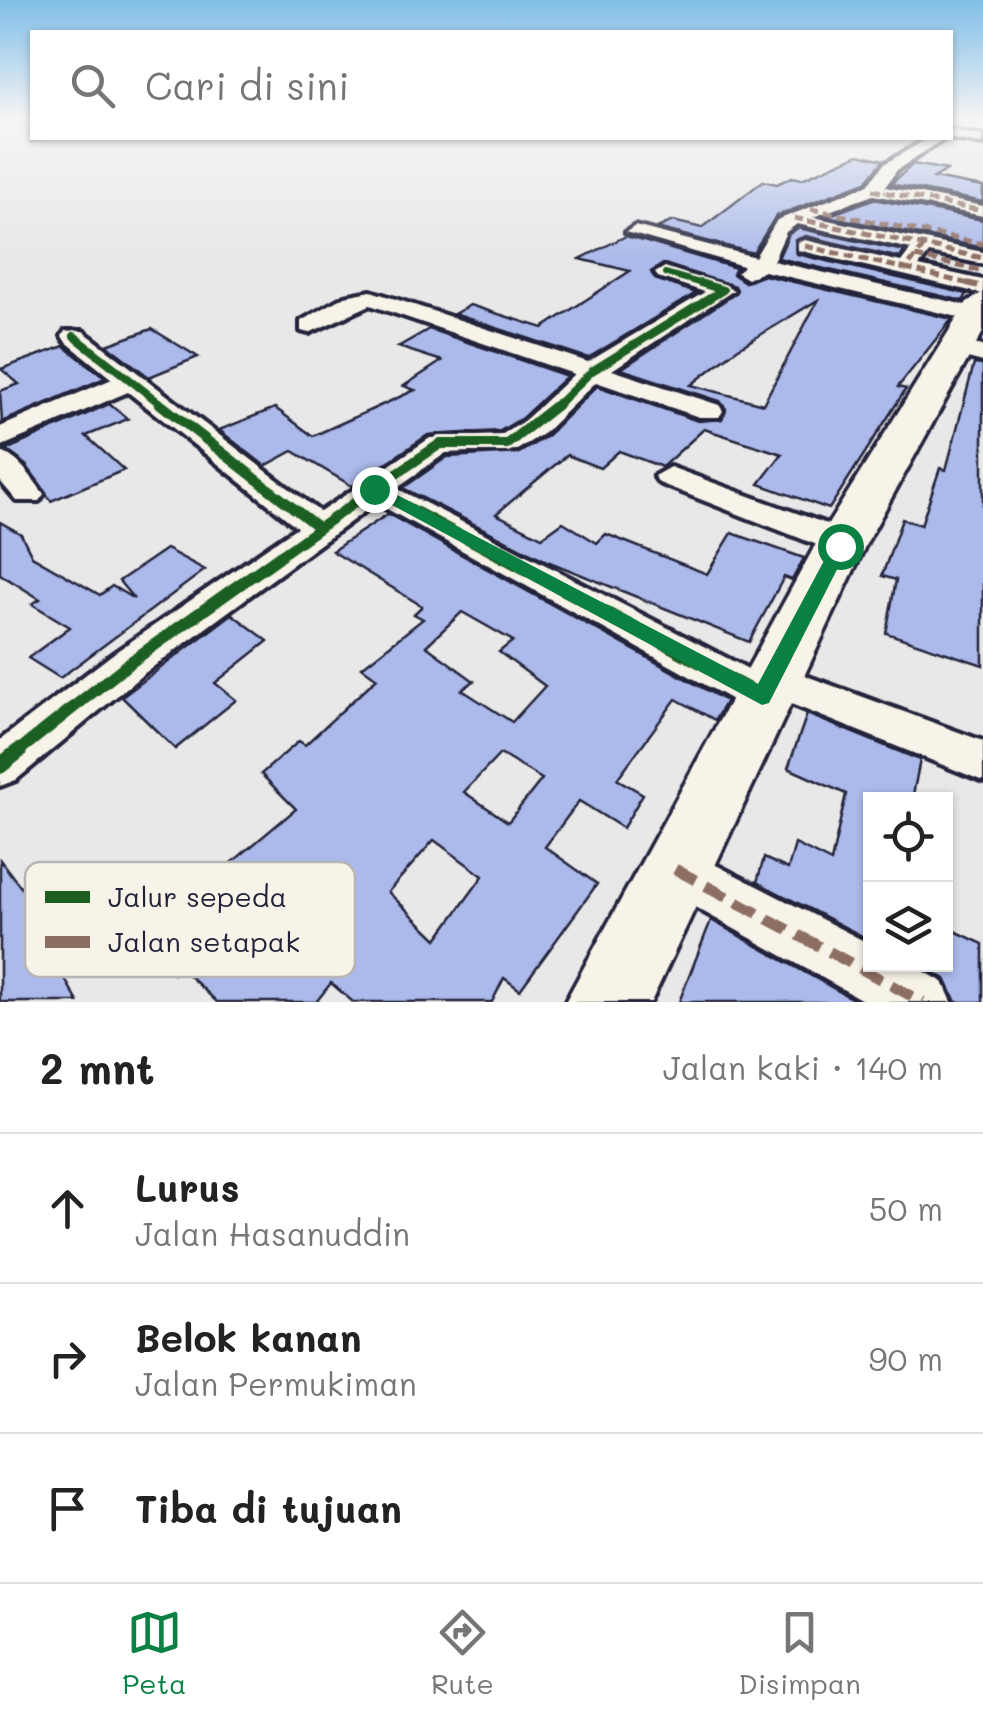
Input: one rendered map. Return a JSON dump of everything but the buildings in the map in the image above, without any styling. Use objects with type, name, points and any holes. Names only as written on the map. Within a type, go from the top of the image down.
[{"type":"main road","points":[[607,1002],[842,542],[977,313]]},
{"type":"street","points":[[0,766],[128,664],[411,460],[440,444],[507,444],[534,426],[592,372],[760,264],[776,232],[802,213],[852,200],[872,190],[887,177],[892,165]]},
{"type":"street","points":[[872,190],[983,212]]},
{"type":"street","points":[[802,213],[983,244]]},
{"type":"street","points":[[802,213],[915,257],[977,313]]},
{"type":"street","points":[[635,232],[977,313]]},
{"type":"street","points":[[805,246],[915,257],[983,258]]},
{"type":"street","points":[[665,273],[723,290]]},
{"type":"street","points":[[309,326],[360,298],[371,298],[709,410]]},
{"type":"street","points":[[74,336],[320,528]]},
{"type":"street","points":[[0,438],[130,381]]},
{"type":"street","points":[[0,461],[28,494]]},
{"type":"street","points":[[670,476],[842,542]]},
{"type":"street","points":[[374,489],[766,688],[983,761]]},
{"type":"street","points":[[675,869],[905,998]]},
{"type":"marked path","points":[[872,190],[983,211]]},
{"type":"marked path","points":[[811,209],[983,244]]},
{"type":"marked path","points":[[794,218],[983,258]]},
{"type":"marked path","points":[[805,246],[906,269]]},
{"type":"marked path","points":[[924,246],[906,269],[983,287]]},
{"type":"marked path","points":[[915,257],[983,271]]},
{"type":"marked path","points":[[675,869],[923,1002]]},
{"type":"cycle path","points":[[374,489],[411,460],[440,444],[507,444],[534,427],[592,371],[723,290],[665,273]]},
{"type":"cycle path","points":[[74,336],[319,528]]},
{"type":"cycle path","points":[[0,766],[128,664],[374,489],[762,696]]},
{"type":"route","points":[[374,489],[762,696],[840,546]]}]
